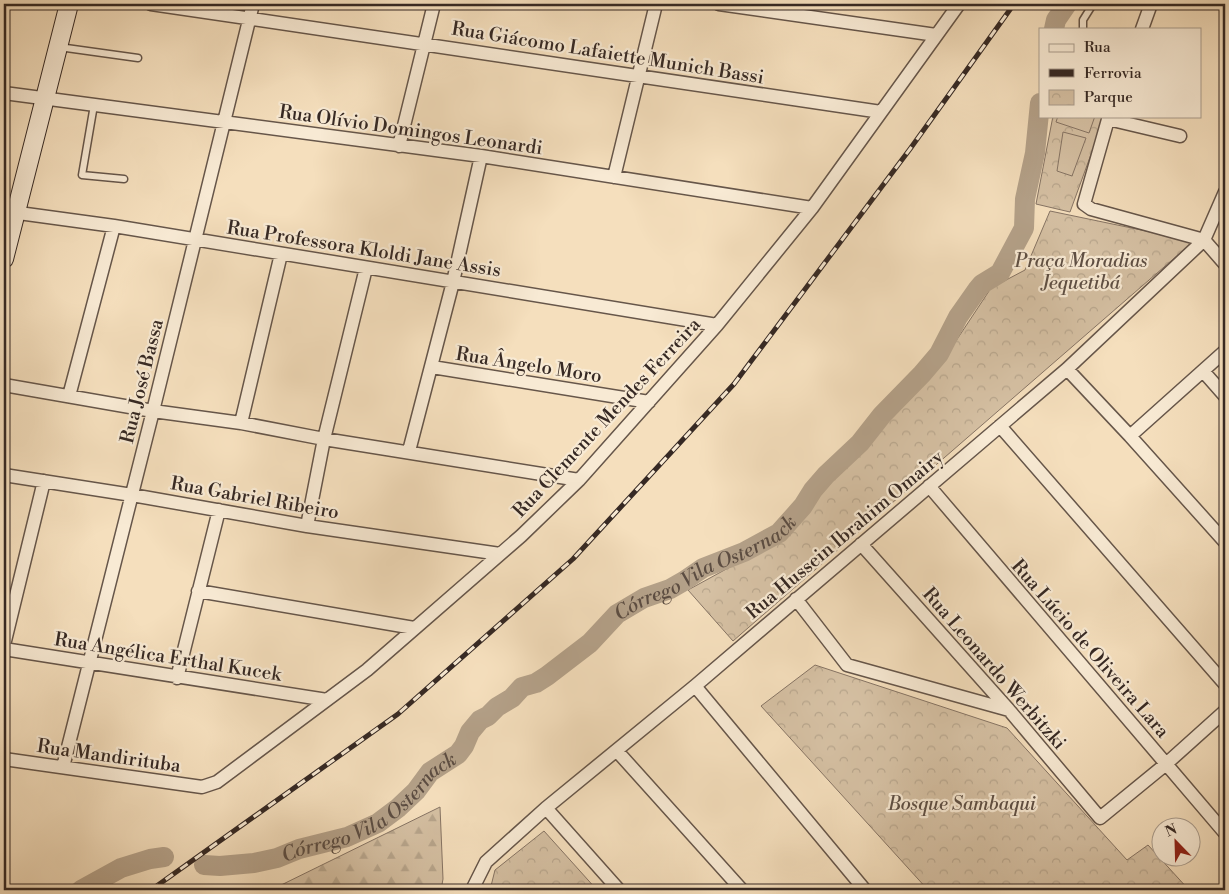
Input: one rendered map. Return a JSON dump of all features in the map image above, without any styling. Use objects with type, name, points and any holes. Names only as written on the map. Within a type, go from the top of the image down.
[{"type":"street","points":[[4,259],[9,212],[45,99],[69,4]]},
{"type":"street","name":"Rua Giácomo Lafaiette Munich Bassi","points":[[152,4],[881,112]]},
{"type":"street","name":"Rua José Bassa","points":[[63,768],[153,411],[252,4]]},
{"type":"street","points":[[399,146],[434,4]]},
{"type":"street","points":[[614,178],[656,4]]},
{"type":"street","points":[[719,4],[936,35]]},
{"type":"street","name":"Rua Clemente Mendes Ferreira","points":[[210,786],[367,670],[500,554],[578,480],[717,325],[812,208],[959,4]]},
{"type":"street","points":[[1142,28],[1151,4]]},
{"type":"street","name":"Rua Olívio Domingos Leonardi","points":[[4,93],[481,156],[812,208]]},
{"type":"street","points":[[1180,136],[1109,118],[1084,204],[1092,209],[1204,240],[1225,264]]},
{"type":"street","points":[[409,451],[454,282],[481,156]]},
{"type":"street","name":"Rua Hussein Ibrahim Omairy","points":[[472,890],[486,862],[546,808],[695,686],[1067,370],[1204,240],[1225,192]]},
{"type":"street","name":"Rua Professora Kloldi Jane Assis","points":[[9,212],[114,226],[717,325]]},
{"type":"street","points":[[69,396],[114,226]]},
{"type":"street","points":[[241,423],[281,254]]},
{"type":"street","points":[[308,526],[324,439],[366,268]]},
{"type":"street","points":[[1130,436],[1225,351]]},
{"type":"street","name":"Rua Ângelo Moro","points":[[432,367],[649,402]]},
{"type":"street","points":[[1067,370],[1130,436],[1225,542]]},
{"type":"street","points":[[1203,370],[1225,396]]},
{"type":"street","points":[[4,385],[578,480]]},
{"type":"street","points":[[1000,426],[1225,684]]},
{"type":"street","name":"Rua Gabriel Ribeiro","points":[[4,475],[308,526],[500,554]]},
{"type":"street","points":[[4,645],[44,481]]},
{"type":"street","name":"Rua Lúcio de Oliveira Lara","points":[[929,486],[1225,833]]},
{"type":"street","points":[[177,678],[220,510]]},
{"type":"street","name":"Rua Leonardo Werbitzki","points":[[861,544],[1009,710],[1100,818],[1166,764]]},
{"type":"street","points":[[198,591],[414,628]]},
{"type":"street","points":[[796,599],[847,665],[1009,710]]},
{"type":"street","name":"Rua Angélica Erthal Kucek","points":[[4,649],[177,678],[327,700]]},
{"type":"street","points":[[695,686],[865,890]]},
{"type":"street","points":[[1166,764],[1225,710]]},
{"type":"street","points":[[617,750],[742,890]]},
{"type":"street","name":"Rua Mandirituba","points":[[4,759],[202,787],[210,786]]},
{"type":"street","points":[[546,808],[619,890]]},
{"type":"lane","points":[[1084,28],[1083,20],[1093,4]]},
{"type":"lane","points":[[58,47],[138,58]]},
{"type":"lane","points":[[94,105],[82,175],[124,179]]},
{"type":"green space","points":[[1053,118],[1104,118],[1070,212],[1036,204]]},
{"type":"green space","points":[[1057,118],[1094,118],[1089,133],[1056,122]]},
{"type":"green space","points":[[1063,132],[1086,138],[1072,176],[1057,171]]},
{"type":"green space","name":"Praça Moradias Jequetibá","points":[[1050,211],[1194,241],[733,641],[688,590],[783,538],[835,475],[942,362],[991,288],[1025,270]]},
{"type":"green space","name":"Bosque Sambaqui","points":[[815,665],[1007,728],[1127,860],[1148,845],[1152,849],[1152,866],[1167,866],[1189,890],[928,890],[761,706]]},
{"type":"green space","points":[[440,807],[443,879],[441,890],[271,890]]},
{"type":"green space","points":[[544,831],[597,890],[490,890],[495,870]]},
{"type":"waterway","name":"Córrego Vila Osternack","points":[[1054,28],[1056,20],[1067,4]]},
{"type":"waterway","name":"Córrego Vila Osternack","points":[[204,865],[220,866],[254,863],[277,858],[299,849],[347,837],[378,823],[416,791],[430,772],[458,754],[470,732],[480,720],[512,698],[522,687],[536,683],[547,676],[590,643],[617,614],[644,598],[670,589],[703,568],[744,552],[779,533],[803,506],[813,490],[826,475],[860,443],[882,415],[939,354],[958,317],[982,284],[1000,273],[1024,228],[1025,199],[1035,153],[1039,113]]},
{"type":"waterway","name":"Córrego Vila Osternack","points":[[81,890],[121,868],[150,859],[164,857]]},
{"type":"railway","points":[[151,890],[398,714],[573,559],[734,384],[910,149],[1014,4]]}]
